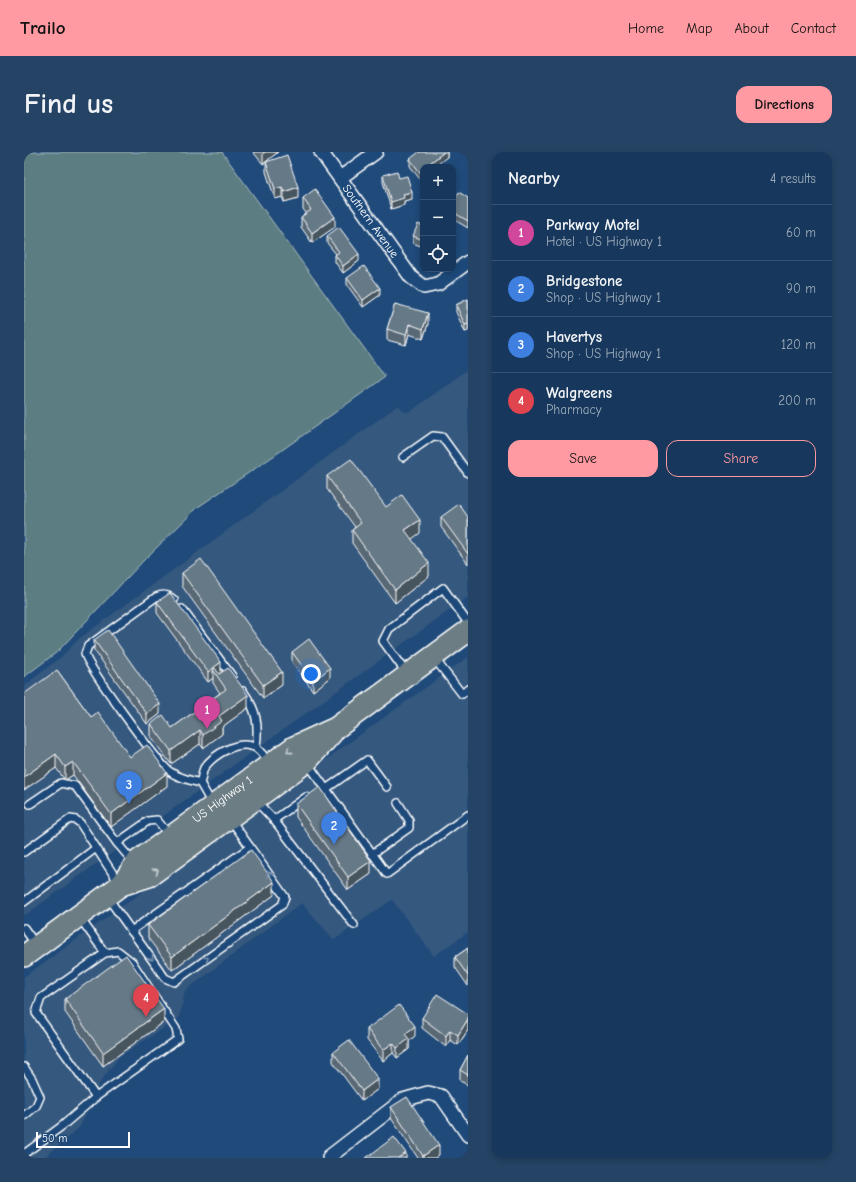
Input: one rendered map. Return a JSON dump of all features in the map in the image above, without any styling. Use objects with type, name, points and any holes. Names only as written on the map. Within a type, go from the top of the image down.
[{"type":"main road","name":"US Highway 1","points":[[31,951],[114,891],[149,876],[221,812],[270,764],[294,747],[336,728],[468,631]]},
{"type":"main road","name":"US Highway 1","points":[[114,891],[138,861],[171,837],[221,812],[254,800],[306,762],[336,728]]},
{"type":"street","name":"Southern Avenue","points":[[321,152],[411,277],[424,287],[438,284],[468,262]]},
{"type":"street","points":[[340,178],[376,152]]},
{"type":"street","points":[[328,1157],[403,1100],[428,1093],[440,1096],[468,1135]]},
{"type":"lane","points":[[403,457],[433,436],[442,437],[468,473]]},
{"type":"lane","points":[[408,676],[382,641],[388,629],[443,588],[468,623]]},
{"type":"lane","points":[[24,852],[70,819],[76,820],[80,823],[96,848],[131,931],[165,978],[174,982],[282,905],[285,897],[250,847],[221,812],[200,783],[181,777],[169,771],[158,760],[86,658],[85,650],[88,646],[156,597],[162,594],[168,595],[173,599],[251,702],[257,717],[258,730],[256,748]]},
{"type":"lane","points":[[433,658],[462,694],[468,689]]},
{"type":"lane","points":[[200,783],[204,768],[218,756],[236,745],[246,745],[256,748],[270,764]]},
{"type":"lane","points":[[326,789],[367,760],[387,787]]},
{"type":"lane","points":[[306,762],[387,874],[468,815]]},
{"type":"lane","points":[[30,804],[62,783],[75,786],[135,865]]},
{"type":"lane","points":[[274,820],[306,797]]},
{"type":"lane","points":[[254,800],[274,820],[354,925]]},
{"type":"lane","points":[[372,854],[409,828],[410,820],[398,803]]},
{"type":"lane","points":[[117,843],[148,821],[157,820],[171,837]]},
{"type":"lane","points":[[131,931],[250,847]]},
{"type":"lane","points":[[24,902],[96,848]]},
{"type":"lane","points":[[78,916],[105,953]]},
{"type":"lane","points":[[24,928],[31,951]]},
{"type":"lane","points":[[24,1154],[62,1126],[96,1097],[178,1039],[176,1029],[132,962],[118,951],[105,953],[41,998],[36,1013],[96,1097]]},
{"type":"lane","points":[[24,1067],[32,1079],[40,1097],[36,1106],[24,1116]]},
{"type":"shaded area","points":[[468,369],[468,597],[24,916],[24,686],[61,657],[80,638],[398,405],[405,412],[411,411]]},
{"type":"shaded area","points":[[468,657],[468,932],[434,956],[392,900],[334,940],[302,903],[185,991],[179,1018],[119,1057],[101,1081],[80,1127],[44,1158],[24,1158],[24,977]]},
{"type":"green space","points":[[24,152],[222,152],[385,377],[275,455],[198,507],[144,560],[57,652],[24,677]]},
{"type":"building","points":[[419,152],[444,152],[430,163],[431,164],[420,164],[420,172],[410,159]]},
{"type":"building","points":[[287,155],[298,187],[284,192],[282,187],[275,189],[266,162]]},
{"type":"building","points":[[397,171],[399,178],[407,176],[412,192],[403,194],[404,198],[391,202],[383,175]]},
{"type":"building","points":[[315,189],[335,217],[312,233],[301,217],[311,210],[303,198]]},
{"type":"building","points":[[459,192],[468,198],[468,221],[456,214],[456,197]]},
{"type":"building","points":[[418,224],[420,225],[420,239],[413,236]]},
{"type":"building","points":[[339,227],[359,254],[343,266],[335,255],[339,252],[327,236]]},
{"type":"building","points":[[364,266],[380,288],[363,300],[347,278]]},
{"type":"building","points":[[468,299],[468,324],[465,325],[456,305]]},
{"type":"building","points":[[395,304],[428,313],[423,329],[409,324],[406,335],[387,329]]},
{"type":"building","points":[[351,459],[386,507],[402,495],[420,520],[405,530],[429,563],[395,590],[352,530],[361,523],[327,476]]},
{"type":"building","points":[[459,504],[468,517],[468,554],[441,517]]},
{"type":"building","points":[[201,559],[282,672],[263,685],[182,573]]},
{"type":"building","points":[[170,593],[221,662],[208,672],[157,602]]},
{"type":"building","points":[[108,630],[160,704],[147,714],[94,640]]},
{"type":"building","points":[[309,639],[330,668],[313,681],[292,652]]},
{"type":"building","points":[[215,668],[219,674],[228,668],[248,695],[219,716],[222,721],[203,735],[200,730],[171,751],[151,724],[163,715],[172,728],[226,689],[213,670]]},
{"type":"building","points":[[57,670],[91,717],[98,712],[130,757],[147,745],[167,773],[111,814],[73,762],[65,767],[56,754],[24,777],[24,694]]},
{"type":"building","points":[[320,787],[371,861],[348,877],[296,804]]},
{"type":"building","points":[[251,850],[274,882],[172,957],[148,925]]},
{"type":"building","points":[[468,948],[468,976],[455,957]]},
{"type":"building","points":[[126,955],[164,1009],[103,1053],[65,999]]},
{"type":"building","points":[[437,994],[468,1014],[468,1019],[458,1035],[450,1030],[446,1036],[422,1018]]},
{"type":"building","points":[[399,1005],[415,1026],[405,1034],[409,1039],[397,1048],[393,1043],[383,1050],[367,1029]]},
{"type":"building","points":[[349,1040],[378,1079],[362,1091],[333,1052]]},
{"type":"building","points":[[468,1055],[468,1075],[460,1070]]},
{"type":"building","points":[[407,1097],[439,1145],[423,1156],[391,1107]]},
{"type":"building","points":[[394,1137],[406,1153],[398,1158],[366,1158]]},
{"type":"place","name":"Parkway Motel","points":[[207,729]]},
{"type":"place","name":"Havertys","points":[[129,804]]},
{"type":"place","name":"Bridgestone","points":[[334,845]]},
{"type":"place","name":"Walgreens","points":[[146,1017]]}]
